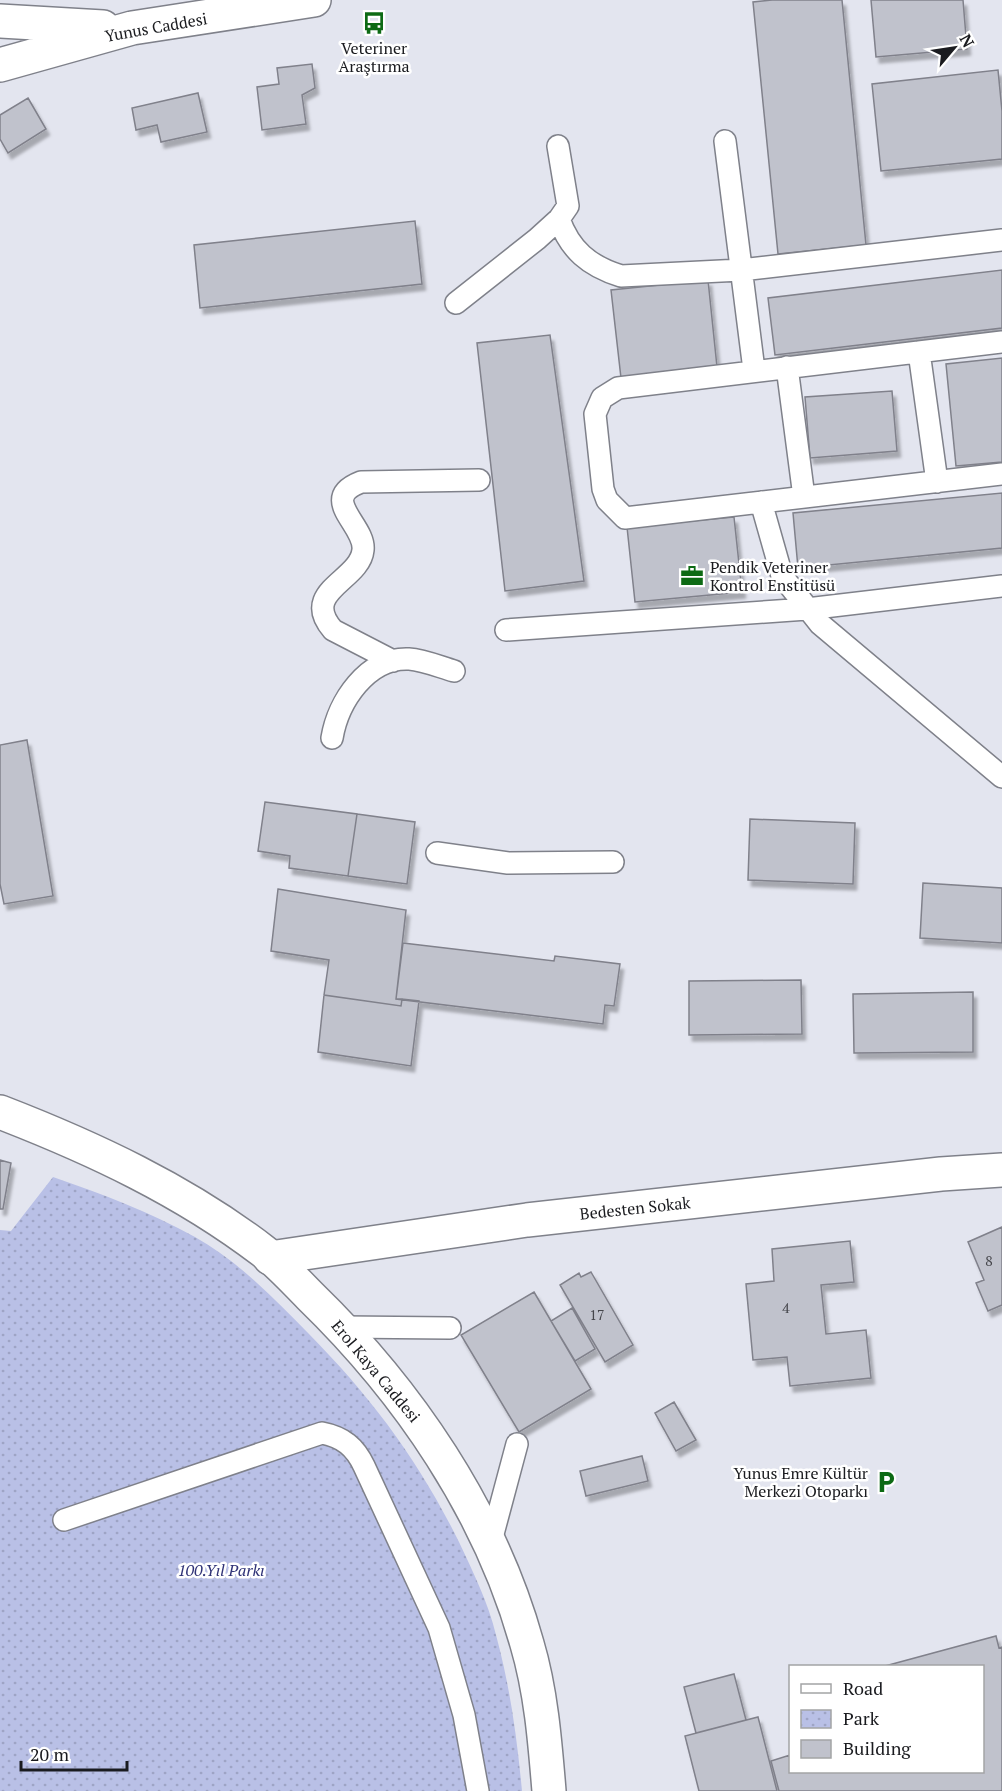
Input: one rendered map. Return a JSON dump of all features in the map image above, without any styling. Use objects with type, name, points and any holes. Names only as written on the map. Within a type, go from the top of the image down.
[{"type":"street","name":"Yunus Caddesi","points":[[0,65],[132,28],[314,0]]},
{"type":"street","points":[[0,21],[132,28]]},
{"type":"street","name":"Erol Kaya Caddesi","points":[[0,1112],[110,1157],[184,1199],[270,1258],[342,1327],[424,1427],[490,1545],[510,1591],[528,1646],[539,1703],[549,1791]]},
{"type":"street","name":"Bedesten Sokak","points":[[270,1258],[527,1220],[929,1175],[1002,1170]]},
{"type":"lane","points":[[725,141],[754,370]]},
{"type":"lane","points":[[456,303],[559,219],[568,206],[558,146]]},
{"type":"lane","points":[[559,219],[564,235],[585,260],[602,270],[621,276],[741,270],[1002,240]]},
{"type":"lane","points":[[1002,342],[618,388],[602,398],[595,414],[603,489],[607,500],[625,519],[1002,474]]},
{"type":"lane","points":[[920,352],[937,482]]},
{"type":"lane","points":[[787,367],[804,497]]},
{"type":"lane","points":[[393,661],[333,630],[326,622],[323,611],[327,594],[357,564],[363,550],[360,536],[345,512],[342,502],[344,493],[351,486],[361,482],[479,480]]},
{"type":"lane","points":[[761,502],[782,576],[820,624],[1002,777]]},
{"type":"lane","points":[[506,630],[807,609],[1002,586]]},
{"type":"lane","points":[[332,738],[335,719],[345,698],[355,686],[380,667],[393,661],[412,659],[454,671]]},
{"type":"lane","points":[[437,853],[508,863],[613,862]]},
{"type":"lane","points":[[342,1327],[450,1328]]},
{"type":"lane","points":[[64,1520],[322,1433],[346,1442],[357,1452],[440,1628],[464,1715],[478,1791]]},
{"type":"lane","points":[[490,1545],[517,1444]]},
{"type":"green space","name":"100.Yıl Parkı","points":[[53,1177],[161,1219],[226,1257],[255,1281],[296,1321],[332,1358],[374,1407],[428,1484],[459,1542],[484,1599],[493,1623],[509,1693],[522,1791],[0,1791],[0,1230],[11,1231]]},
{"type":"building","points":[[842,0],[866,245],[778,254],[753,2]]},
{"type":"building","points":[[871,0],[963,0],[967,49],[876,57]]},
{"type":"building","points":[[312,64],[315,88],[302,95],[306,124],[262,130],[257,87],[279,84],[277,68]]},
{"type":"building","points":[[998,70],[1002,111],[1002,159],[881,171],[872,84]]},
{"type":"building","points":[[198,93],[207,132],[161,142],[157,125],[136,130],[132,108]]},
{"type":"building","points":[[28,98],[46,129],[8,153],[0,139],[0,115]]},
{"type":"building","points":[[415,221],[422,284],[200,308],[194,245]]},
{"type":"building","points":[[1002,270],[1002,328],[775,355],[768,298]]},
{"type":"building","points":[[708,280],[717,367],[621,378],[611,290]]},
{"type":"building","points":[[550,335],[584,581],[505,591],[477,343]]},
{"type":"building","points":[[1002,358],[1002,462],[956,466],[946,364]]},
{"type":"building","points":[[892,391],[897,451],[810,458],[805,397]]},
{"type":"building","points":[[1002,493],[1002,548],[798,568],[793,513]]},
{"type":"building","points":[[734,517],[742,592],[635,602],[627,527]]},
{"type":"building","points":[[27,740],[53,896],[4,904],[0,884],[0,745]]},
{"type":"building","points":[[265,802],[357,814],[348,876],[289,868],[290,856],[258,851]]},
{"type":"building","points":[[357,814],[415,822],[407,884],[348,876]]},
{"type":"building","points":[[750,819],[855,823],[853,884],[748,880]]},
{"type":"building","points":[[923,883],[1002,888],[1002,943],[920,938]]},
{"type":"building","points":[[278,889],[406,910],[396,999],[402,999],[401,1006],[324,995],[329,960],[271,951]]},
{"type":"building","points":[[403,943],[554,961],[555,956],[620,964],[614,1006],[605,1005],[603,1024],[396,999]]},
{"type":"building","points":[[801,980],[802,1034],[689,1035],[689,981]]},
{"type":"building","points":[[973,992],[973,1052],[854,1053],[853,994]]},
{"type":"building","points":[[324,995],[401,1006],[402,999],[419,1001],[411,1066],[318,1052]]},
{"type":"building","points":[[0,1160],[11,1163],[3,1209],[0,1209]]},
{"type":"building","points":[[1002,1227],[1002,1305],[988,1311],[976,1283],[984,1280],[968,1242]]},
{"type":"building","points":[[850,1241],[854,1282],[821,1285],[826,1334],[866,1330],[871,1378],[790,1386],[787,1357],[753,1360],[746,1284],[774,1281],[772,1249]]},
{"type":"building","points":[[591,1272],[633,1345],[605,1362],[560,1285],[579,1273],[581,1277]]},
{"type":"building","points":[[534,1292],[591,1389],[519,1432],[461,1335]]},
{"type":"building","points":[[572,1308],[595,1349],[575,1361],[551,1321]]},
{"type":"building","points":[[674,1402],[696,1440],[676,1451],[655,1413]]},
{"type":"building","points":[[642,1456],[648,1481],[586,1496],[580,1471]]},
{"type":"building","points":[[996,1636],[999,1648],[1002,1647],[1002,1791],[779,1791],[771,1761],[789,1755],[789,1773],[984,1773],[984,1665],[889,1665]]},
{"type":"building","points":[[734,1674],[746,1720],[696,1733],[684,1687]]},
{"type":"building","points":[[758,1717],[777,1791],[699,1791],[685,1736]]},
{"type":"place","name":"Veteriner Araştırma","points":[[374,23]]},
{"type":"place","name":"Pendik Veteriner Kontrol Enstitüsü","points":[[692,576]]},
{"type":"place","name":"Yunus Emre Kültür Merkezi Otoparkı","points":[[886,1482]]}]
